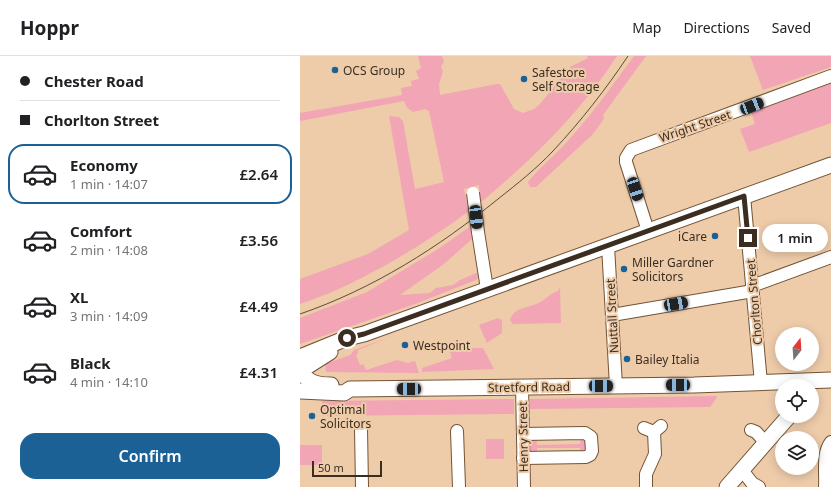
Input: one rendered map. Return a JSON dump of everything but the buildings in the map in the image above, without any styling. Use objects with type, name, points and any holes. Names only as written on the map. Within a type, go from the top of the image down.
[{"type":"main road","points":[[300,357],[347,338],[364,334],[831,165]]},
{"type":"main road","points":[[350,389],[346,385],[314,384],[307,380],[300,371],[334,349],[351,343],[364,334]]},
{"type":"main road","name":"Stretford Road","points":[[819,381],[831,380]]},
{"type":"main road","name":"Stretford Road","points":[[300,391],[344,393],[350,389],[775,383]]},
{"type":"main road","points":[[727,487],[783,423]]},
{"type":"street","name":"Wright Street","points":[[648,231],[626,162],[628,154],[639,146],[831,76]]},
{"type":"street","points":[[473,193],[487,289]]},
{"type":"street","name":"Chorlton Street","points":[[744,196],[761,383]]},
{"type":"street","name":"Nuttall Street","points":[[608,246],[616,386]]},
{"type":"street","points":[[612,315],[752,288],[831,257]]},
{"type":"street","name":"Henry Street","points":[[522,386],[524,487]]},
{"type":"street","points":[[361,428],[362,487]]},
{"type":"street","points":[[646,487],[646,474],[655,454],[653,429]]},
{"type":"street","points":[[749,430],[756,432],[766,443]]},
{"type":"street","points":[[457,431],[459,487]]},
{"type":"street","points":[[523,434],[581,432],[589,434],[591,440],[591,453],[586,457],[523,458]]},
{"type":"street","points":[[825,487],[826,453],[831,442]]},
{"type":"street","points":[[742,470],[752,483],[759,487]]},
{"type":"shaded area","points":[[418,56],[442,56],[444,61],[441,67],[443,71],[439,84],[440,95],[500,84],[514,109],[523,113],[534,109],[540,104],[570,67],[588,58],[587,56],[617,56],[588,97],[572,116],[518,170],[480,203],[479,185],[464,189],[469,211],[451,224],[410,251],[366,276],[300,304],[300,279],[368,254],[409,230],[389,116],[399,117],[403,121],[415,189],[444,182],[429,111],[425,109],[413,112],[407,108],[404,101],[300,121],[300,113],[402,95],[401,88],[412,86],[411,81],[419,79],[416,71],[421,68]]},
{"type":"shaded area","points":[[634,56],[646,56],[603,115],[604,119],[592,135],[536,187],[530,187],[528,182],[583,123]]},
{"type":"shaded area","points":[[750,56],[831,56],[831,67],[763,90]]},
{"type":"shaded area","points":[[831,83],[831,123],[749,152],[740,129],[755,124],[751,111]]},
{"type":"shaded area","points":[[471,226],[472,239],[444,264],[400,295],[430,293],[436,288],[453,285],[460,280],[479,272],[479,277],[476,280],[415,304],[300,344],[300,318],[367,292],[438,249]]},
{"type":"shaded area","points":[[560,287],[561,323],[513,324],[510,320],[515,312],[542,301],[558,291]]},
{"type":"shaded area","points":[[498,318],[502,320],[502,333],[487,343],[479,325]]},
{"type":"shaded area","points":[[393,336],[358,350],[356,355],[360,365],[363,364],[366,370],[397,360],[408,363],[415,361],[419,373],[326,372],[325,364],[350,355],[354,350]]},
{"type":"shaded area","points":[[458,348],[483,348],[494,369],[422,372],[422,368],[452,358],[450,352]]},
{"type":"shaded area","points":[[717,396],[710,407],[530,409],[530,399]]},
{"type":"shaded area","points":[[514,399],[514,414],[325,416],[324,412],[322,412],[322,401]]},
{"type":"shaded area","points":[[581,435],[584,435],[588,450],[581,455],[580,448],[537,448],[537,456],[529,456],[528,436],[536,436],[537,445],[580,444]]},
{"type":"shaded area","points":[[486,439],[504,439],[504,459],[486,459]]},
{"type":"shaded area","points":[[300,445],[322,445],[322,465],[300,465]]},
{"type":"tram line","points":[[300,314],[327,304],[379,279],[429,250],[476,217],[526,176],[553,151],[593,105],[628,56]]},
{"type":"place","name":"OCS Group","points":[[335,70]]},
{"type":"place","name":"Safestore Self Storage","points":[[524,79]]},
{"type":"place","name":"iCare","points":[[715,236]]},
{"type":"place","name":"Miller Gardner Solicitors","points":[[624,269]]},
{"type":"place","name":"Westpoint","points":[[405,345]]},
{"type":"place","name":"Bailey Italia","points":[[627,359]]},
{"type":"place","name":"Optimal Solicitors","points":[[312,416]]},
{"type":"route","points":[[347,338],[364,334],[744,196],[748,238]]}]
